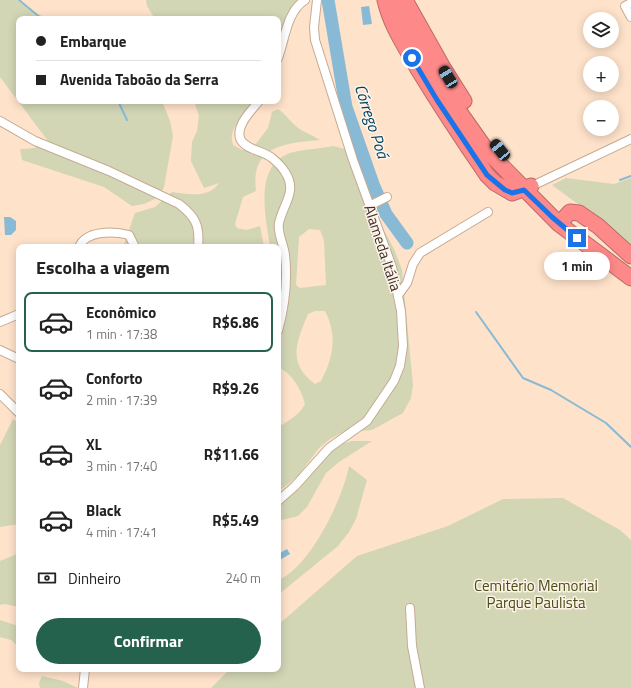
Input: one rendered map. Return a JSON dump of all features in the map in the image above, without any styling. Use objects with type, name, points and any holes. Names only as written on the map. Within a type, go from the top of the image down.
[{"type":"highway","points":[[385,0],[390,20],[437,100],[487,175],[505,190],[512,193],[530,192]]},
{"type":"highway","points":[[393,0],[439,83],[487,151],[562,220],[631,274]]},
{"type":"highway","points":[[405,0],[442,66],[478,123],[530,192]]},
{"type":"highway","points":[[562,220],[570,212],[579,213],[598,226],[631,256]]},
{"type":"street","points":[[281,49],[292,14],[296,6],[305,0]]},
{"type":"street","name":"Alameda Itália","points":[[281,498],[296,486],[329,448],[367,422],[390,387],[400,366],[402,346],[399,294],[392,267],[372,204],[328,85],[315,40],[314,27],[317,0]]},
{"type":"street","points":[[379,0],[390,20]]},
{"type":"street","points":[[631,3],[625,6],[631,17]]},
{"type":"street","points":[[257,104],[245,120],[239,137],[243,143],[272,158],[284,171],[291,187],[290,197],[278,224],[284,248],[287,278],[286,296],[281,318]]},
{"type":"street","points":[[0,121],[35,142],[109,171],[179,204],[196,220],[198,229],[198,244]]},
{"type":"street","points":[[530,192],[631,139]]},
{"type":"street","points":[[372,204],[387,197]]},
{"type":"street","points":[[399,294],[407,283],[413,264],[420,253],[488,212]]},
{"type":"street","points":[[81,244],[89,237],[110,232],[129,235],[134,244]]},
{"type":"street","points":[[0,322],[16,315]]},
{"type":"street","points":[[0,350],[16,358]]},
{"type":"street","points":[[0,394],[16,411]]},
{"type":"street","points":[[410,608],[412,646],[420,688]]},
{"type":"street","points":[[83,688],[85,672]]},
{"type":"green space","points":[[0,0],[17,0],[31,11],[42,16],[16,16],[16,98],[0,77]]},
{"type":"green space","points":[[146,0],[301,0],[290,28],[288,43],[281,63],[281,16],[153,16],[147,6]]},
{"type":"green space","points":[[20,104],[163,104],[170,121],[173,136],[164,187],[159,197],[144,204],[132,206],[104,187],[22,160],[20,149],[35,148],[48,141]]},
{"type":"green space","points":[[195,104],[260,104],[241,119],[233,131],[233,145],[242,150],[252,149],[268,128],[272,112],[278,109],[299,129],[320,140],[283,145],[273,149],[265,155],[259,164],[256,176],[256,191],[243,197],[235,224],[237,228],[246,230],[260,226],[263,244],[124,244],[135,213],[155,207],[172,192],[191,194],[204,193],[215,188],[219,183],[204,188],[191,161],[192,142],[197,131],[199,116]]},
{"type":"green space","points":[[333,146],[345,149],[376,215],[395,251],[402,270],[413,385],[411,398],[403,413],[372,430],[341,433],[330,439],[319,448],[298,476],[281,490],[281,425],[301,411],[305,404],[292,377],[281,369],[281,336],[285,321],[281,296],[281,244],[270,244],[266,222],[265,194],[266,181],[271,169],[278,160],[290,153]],"holes":[[[309,229],[320,230],[324,240],[326,285],[300,288],[296,285],[299,237]],[[315,311],[325,311],[332,329],[333,338],[331,355],[329,364],[321,381],[315,384],[300,369],[296,352],[300,334],[308,314]]]},
{"type":"green space","points":[[566,178],[614,184],[631,178],[631,246],[616,232],[552,185]]},
{"type":"green space","points":[[13,419],[16,422],[16,524],[0,527],[0,445]]},
{"type":"green space","points":[[352,441],[372,441],[339,462],[326,473],[307,507],[298,516],[281,520],[281,504],[299,489],[334,446]]},
{"type":"green space","points":[[349,466],[367,480],[356,519],[349,532],[338,546],[281,593],[281,578],[290,573],[302,562],[313,547],[332,513],[346,480]]},
{"type":"green space","name":"Cemitério Memorial Parque Paulista","points":[[563,498],[620,530],[631,540],[631,688],[211,688],[227,672],[281,672],[281,622],[357,556],[448,526],[503,499]]},
{"type":"green space","points":[[16,554],[16,606],[5,604],[0,605],[0,561]]},
{"type":"green space","points":[[0,620],[16,625],[16,644],[11,640],[0,637]]},
{"type":"green space","points":[[42,676],[63,681],[78,688],[40,688],[39,683]]},
{"type":"water","points":[[369,6],[372,24],[363,25],[361,7]]},
{"type":"water","points":[[4,217],[10,217],[16,221],[16,230],[11,235],[5,235]]},
{"type":"water","points":[[287,549],[290,554],[281,559],[281,552]]},
{"type":"waterway","points":[[19,0],[38,16]]},
{"type":"waterway","name":"Córrego Poá","points":[[328,0],[346,107],[373,184],[386,214],[407,243]]},
{"type":"waterway","points":[[119,104],[127,120]]},
{"type":"waterway","points":[[620,180],[631,176]]},
{"type":"waterway","points":[[476,312],[523,378],[551,390],[606,423],[631,447]]},
{"type":"route","points":[[412,58],[437,100],[487,175],[496,184],[512,193],[524,190],[559,224],[577,238]]}]
